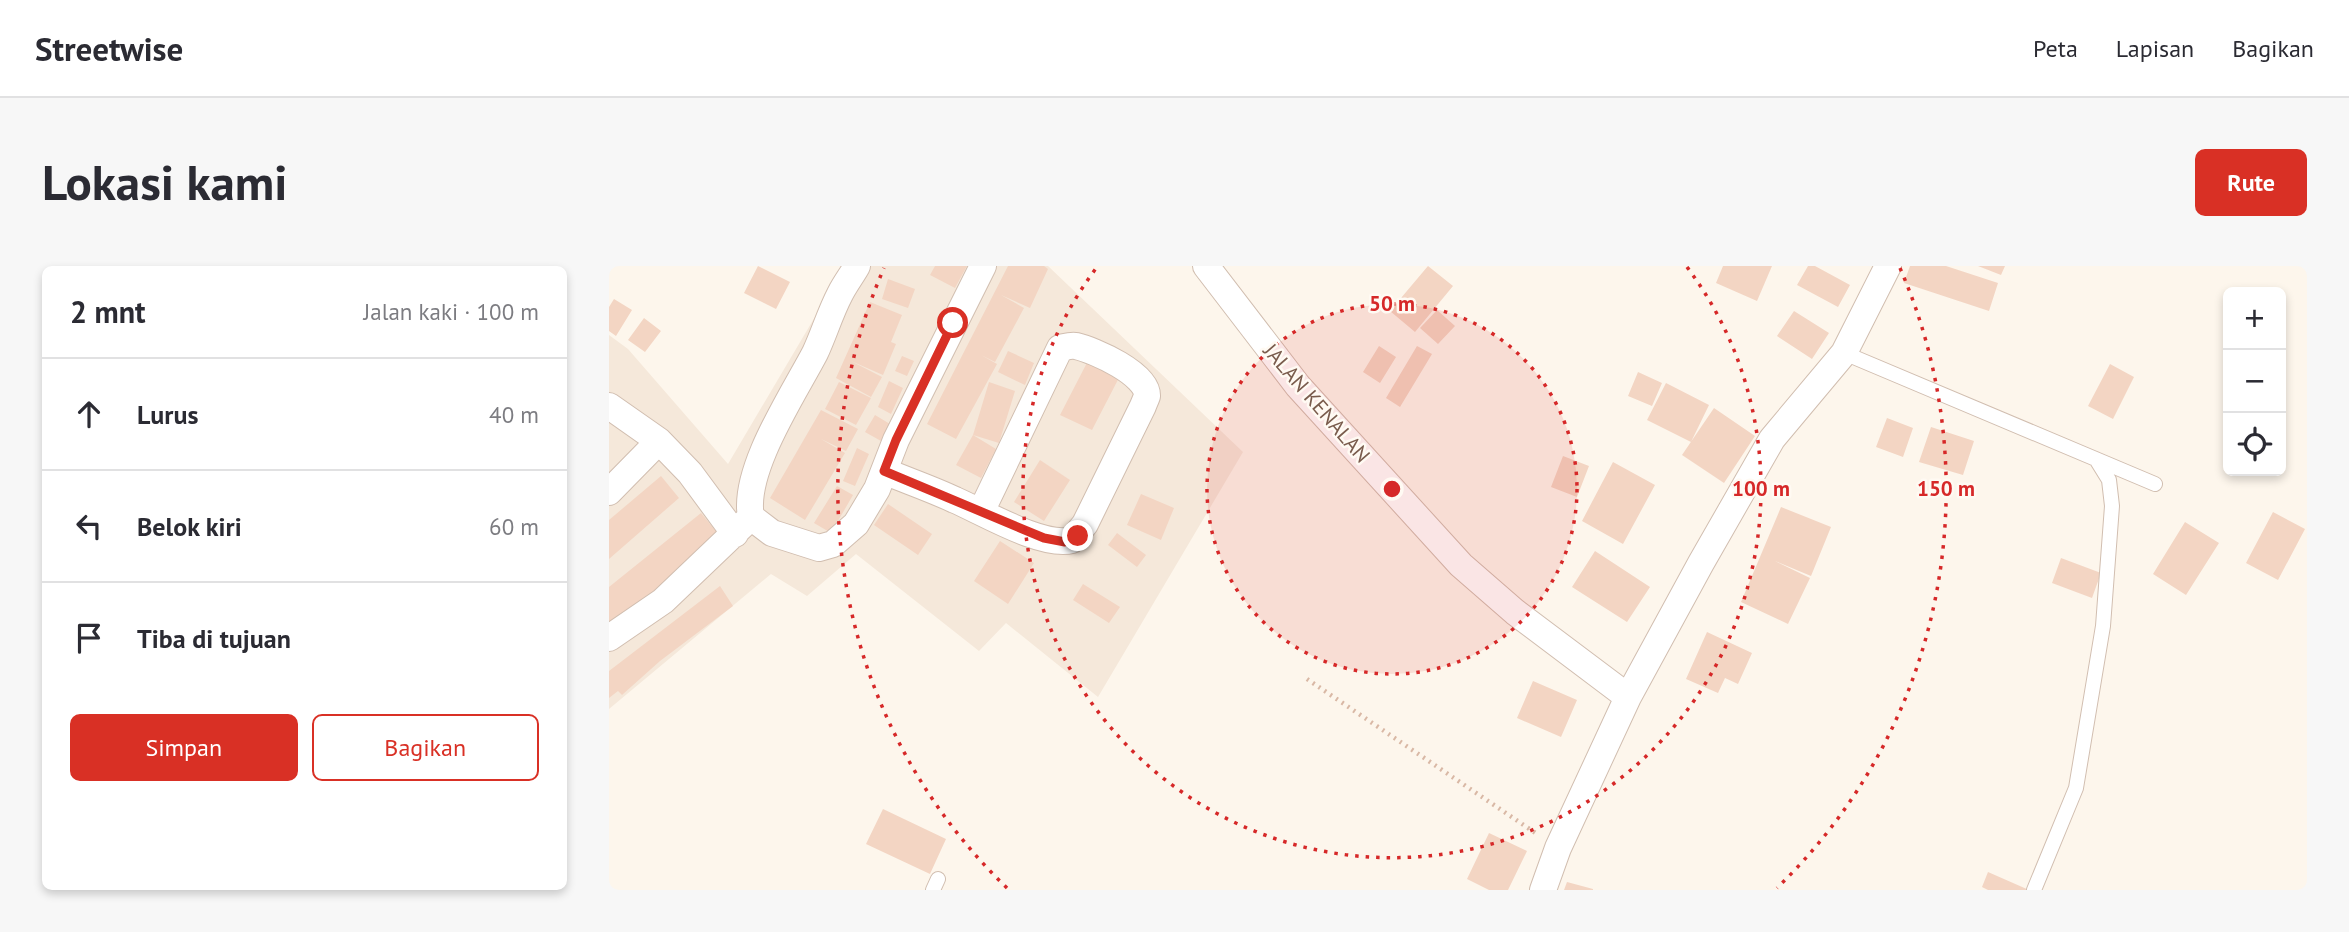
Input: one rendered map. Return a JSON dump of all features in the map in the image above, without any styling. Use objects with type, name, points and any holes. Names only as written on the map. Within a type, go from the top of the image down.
[{"type":"street","points":[[609,638],[663,601],[743,525],[751,488],[764,450],[817,349],[840,294],[857,266]]},
{"type":"street","points":[[609,406],[659,442],[743,525],[819,548],[833,544],[856,524],[983,266]]},
{"type":"street","name":"JALAN KENALAN","points":[[1206,266],[1298,386],[1461,565],[1515,612],[1628,696]]},
{"type":"street","points":[[1543,890],[1558,848],[1628,696],[1772,439],[1844,354],[1888,266]]},
{"type":"street","points":[[884,471],[981,512],[1044,538],[1065,542],[1078,536],[1143,406],[1147,396],[1144,385],[1120,365],[1098,354],[1075,345],[1060,348],[981,512]]},
{"type":"street","points":[[609,492],[659,442]]},
{"type":"lane","points":[[1844,354],[2155,484]]},
{"type":"lane","points":[[2034,890],[2075,788],[2103,626],[2112,506],[2109,480],[2096,459]]},
{"type":"path","points":[[1307,679],[1558,848]]},
{"type":"shaded area","points":[[845,266],[1048,266],[1243,452],[1098,697],[1006,623],[979,651],[856,554],[807,596],[771,574],[609,709],[609,335],[628,349],[728,464]]},
{"type":"building","points":[[758,266],[790,282],[776,309],[744,293]]},
{"type":"building","points":[[935,266],[967,266],[955,288],[930,275]]},
{"type":"building","points":[[1008,266],[1044,266],[1048,269],[1030,308],[1001,295],[1024,308],[995,362],[981,355],[997,364],[956,439],[927,424]]},
{"type":"building","points":[[1428,266],[1453,286],[1415,332],[1390,311]]},
{"type":"building","points":[[1723,266],[1772,266],[1757,301],[1716,283]]},
{"type":"building","points":[[1808,266],[1815,266],[1850,285],[1838,307],[1797,285]]},
{"type":"building","points":[[1910,266],[1946,266],[1998,283],[1989,311],[1904,283]]},
{"type":"building","points":[[1978,266],[2005,266],[2001,275]]},
{"type":"building","points":[[888,279],[915,289],[908,308],[882,299]]},
{"type":"building","points":[[614,299],[632,310],[616,336],[609,331],[609,307]]},
{"type":"building","points":[[870,302],[902,315],[891,342],[896,344],[883,375],[851,361],[882,377],[871,397],[836,378]]},
{"type":"building","points":[[1437,310],[1455,326],[1438,344],[1420,328]]},
{"type":"building","points":[[1794,311],[1829,333],[1812,359],[1777,336]]},
{"type":"building","points":[[644,318],[661,331],[645,352],[628,340]]},
{"type":"building","points":[[1379,346],[1396,357],[1380,383],[1363,372]]},
{"type":"building","points":[[1417,346],[1432,354],[1400,407],[1386,398]]},
{"type":"building","points":[[1008,351],[1034,363],[1025,385],[998,372]]},
{"type":"building","points":[[1092,353],[1123,370],[1092,430],[1060,415]]},
{"type":"building","points":[[902,356],[914,361],[907,376],[895,371]]},
{"type":"building","points":[[2110,364],[2134,377],[2113,419],[2088,406]]},
{"type":"building","points":[[1638,372],[1662,383],[1652,406],[1628,396]]},
{"type":"building","points":[[889,381],[903,388],[891,414],[878,407]]},
{"type":"building","points":[[839,382],[871,398],[856,425],[825,409]]},
{"type":"building","points":[[989,382],[1015,391],[999,443],[973,435]]},
{"type":"building","points":[[1666,383],[1709,405],[1691,442],[1647,420]]},
{"type":"building","points":[[1714,408],[1755,436],[1724,483],[1682,455]]},
{"type":"building","points":[[821,410],[858,429],[846,451],[821,439],[845,453],[805,520],[770,498]]},
{"type":"building","points":[[875,415],[890,424],[881,441],[865,432]]},
{"type":"building","points":[[1887,418],[1913,428],[1903,457],[1876,447]]},
{"type":"building","points":[[1931,427],[1974,441],[1963,475],[1919,462]]},
{"type":"building","points":[[973,435],[996,449],[981,478],[956,465]]},
{"type":"building","points":[[857,448],[869,454],[855,486],[843,481]]},
{"type":"building","points":[[1563,456],[1589,466],[1577,497],[1551,487]]},
{"type":"building","points":[[1040,460],[1070,480],[1044,521],[1014,502]]},
{"type":"building","points":[[1613,462],[1655,485],[1623,544],[1582,521]]},
{"type":"building","points":[[661,476],[679,498],[609,559],[609,520]]},
{"type":"building","points":[[837,486],[853,495],[831,533],[814,523]]},
{"type":"building","points":[[1141,494],[1174,508],[1161,540],[1127,525]]},
{"type":"building","points":[[888,504],[932,534],[918,555],[874,525]]},
{"type":"building","points":[[1781,507],[1831,527],[1811,576],[1775,561],[1810,578],[1788,624],[1741,602]]},
{"type":"building","points":[[2273,512],[2305,529],[2278,580],[2246,563]]},
{"type":"building","points":[[701,513],[724,541],[609,634],[609,587]]},
{"type":"building","points":[[2185,522],[2219,543],[2186,595],[2153,574]]},
{"type":"building","points":[[1117,533],[1146,555],[1137,567],[1108,545]]},
{"type":"building","points":[[1000,541],[1034,563],[1008,604],[974,581]]},
{"type":"building","points":[[1595,551],[1650,587],[1627,622],[1572,587]]},
{"type":"building","points":[[2061,558],[2101,573],[2092,598],[2052,583]]},
{"type":"building","points":[[1083,584],[1120,607],[1109,623],[1073,600]]},
{"type":"building","points":[[720,586],[733,606],[660,661],[622,695],[618,691],[609,698],[609,671]]},
{"type":"building","points":[[1707,632],[1752,653],[1738,684],[1725,678],[1718,693],[1686,679]]},
{"type":"building","points":[[1533,681],[1577,700],[1561,737],[1517,718]]},
{"type":"building","points":[[883,809],[946,839],[930,874],[866,844]]},
{"type":"building","points":[[1489,833],[1527,851],[1508,890],[1489,890],[1467,879]]},
{"type":"building","points":[[1988,872],[2029,890],[1988,890],[1982,887]]},
{"type":"building","points":[[1567,882],[1593,889],[1593,890],[1564,890]]},
{"type":"route","points":[[953,323],[896,440],[884,471],[957,500],[1023,531],[1065,542],[1078,536]]}]
